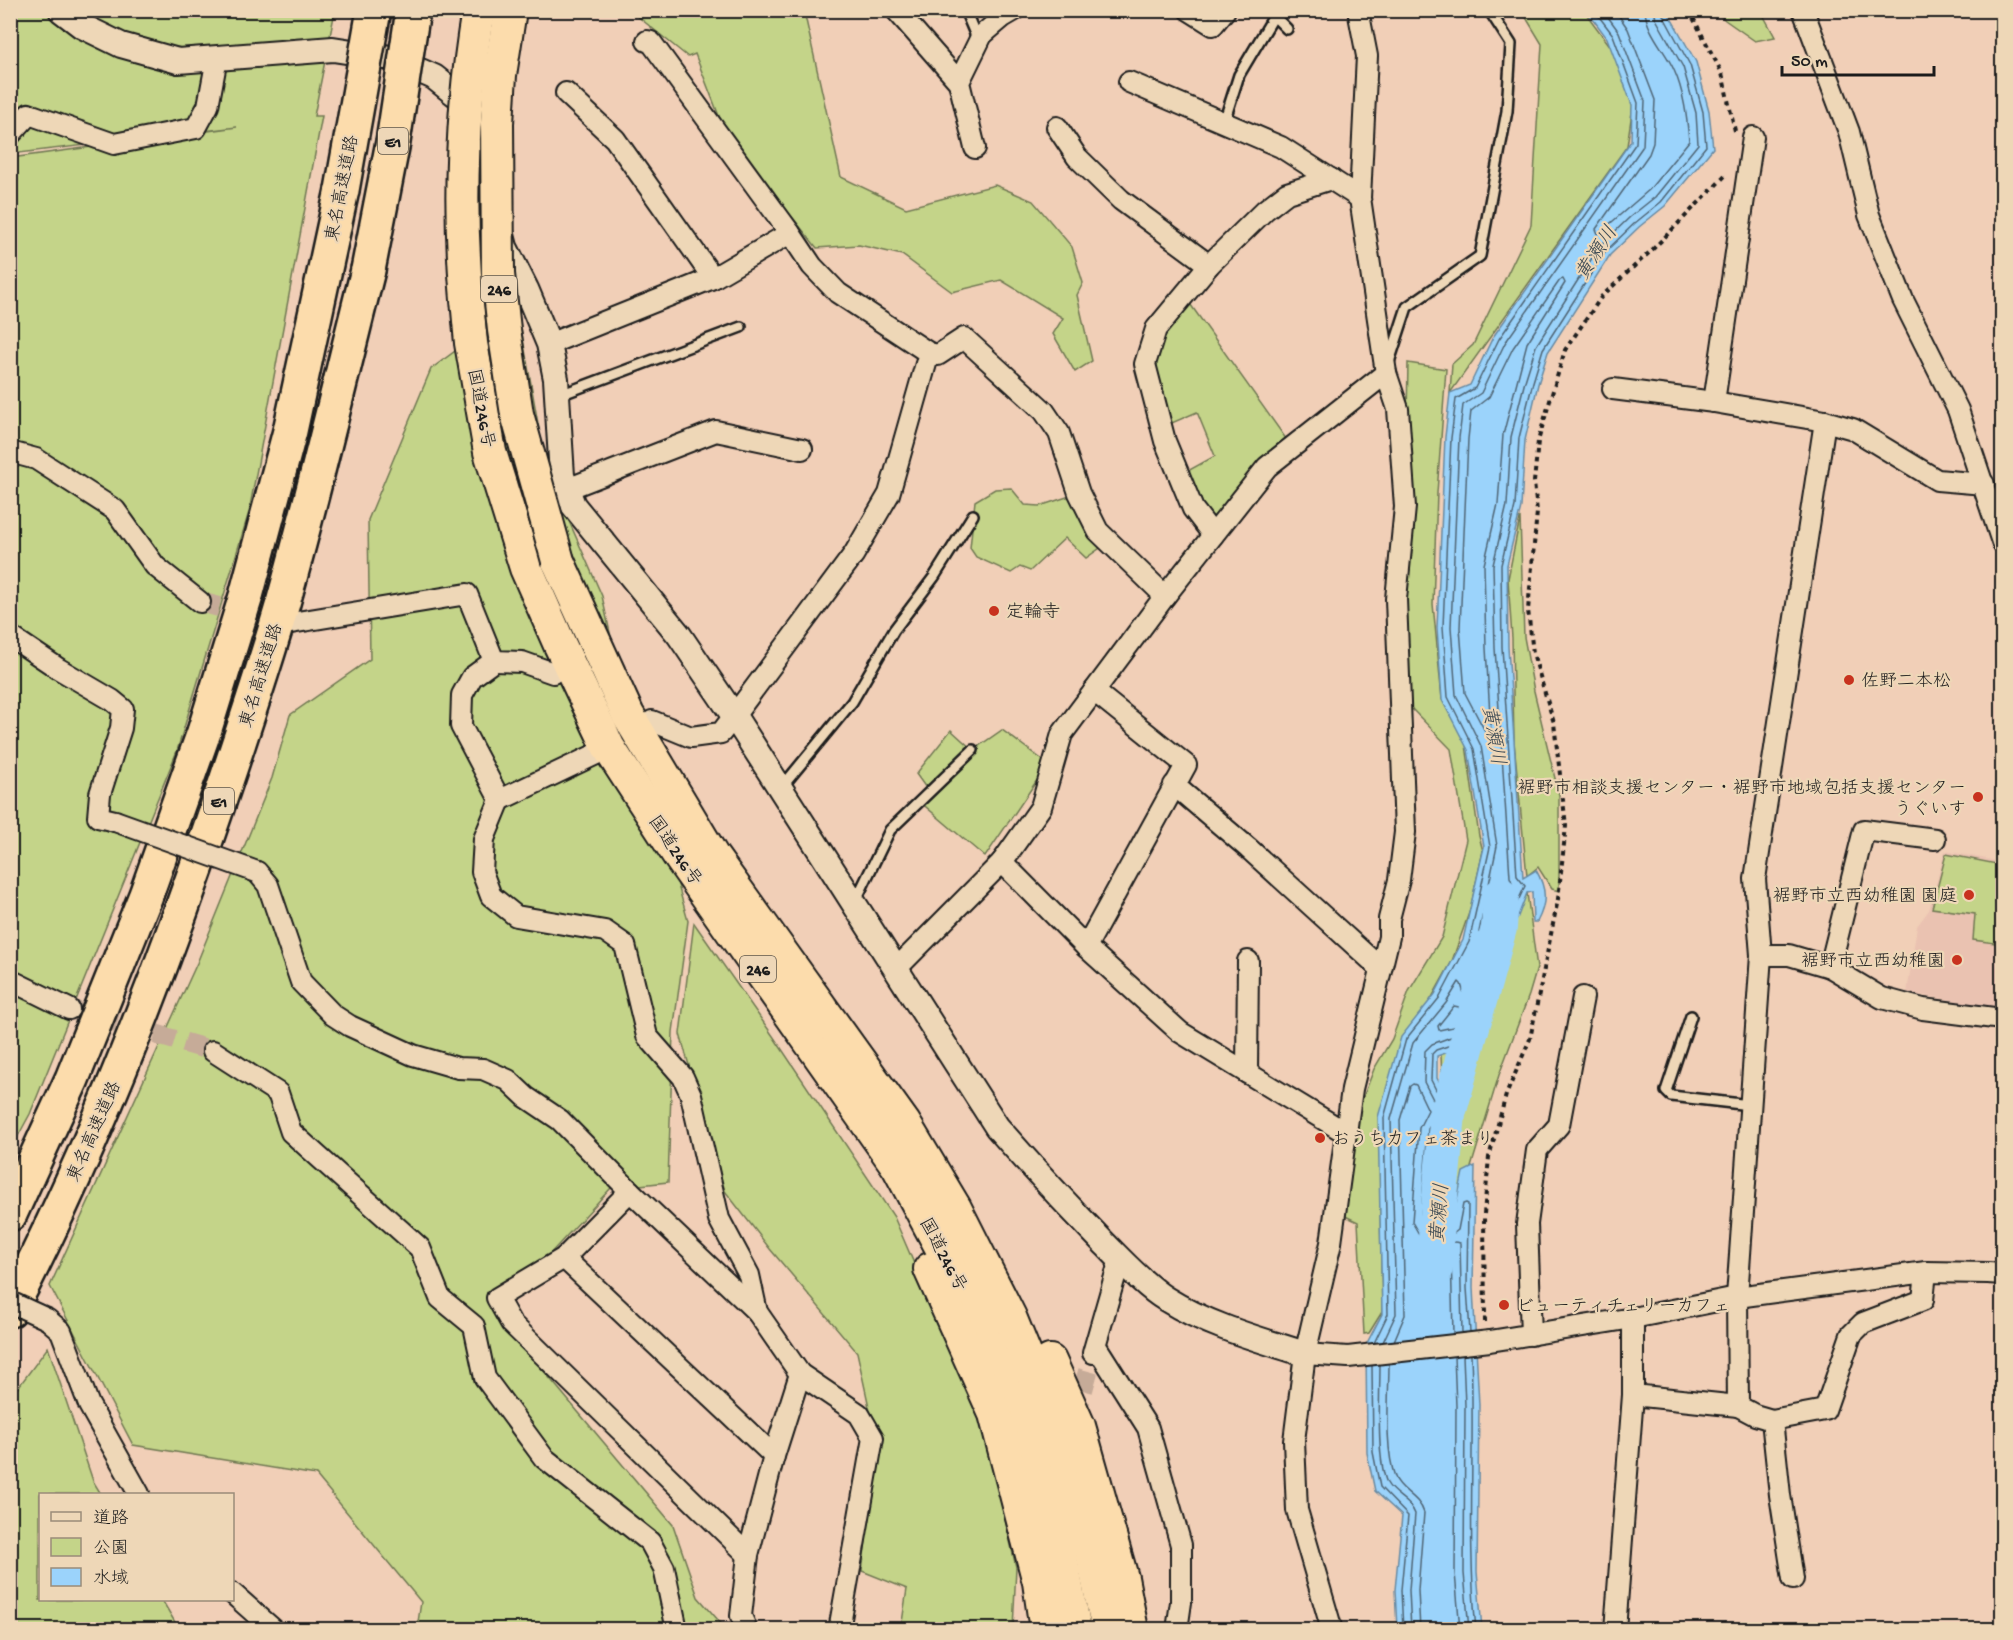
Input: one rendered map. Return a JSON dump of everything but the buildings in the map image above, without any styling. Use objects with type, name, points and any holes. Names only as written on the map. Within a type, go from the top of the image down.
[{"type":"highway","name":"東名高速道路","points":[[10,1214],[72,1079],[146,895],[204,732],[246,596],[290,431],[342,190],[374,10]]},
{"type":"highway","name":"東名高速道路","points":[[10,1310],[109,1097],[184,905],[242,734],[282,606],[368,270],[393,142],[413,10]]},
{"type":"highway","name":"国道246号","points":[[478,10],[464,117],[463,256],[471,343],[490,452],[526,568],[609,748],[681,859],[898,1170],[942,1249],[986,1335],[1027,1441],[1059,1547],[1075,1629]]},
{"type":"highway","name":"国道246号","points":[[510,10],[500,75],[496,123],[498,273],[517,414],[558,561],[628,715],[714,857],[904,1123],[955,1208],[1010,1317],[1056,1430],[1089,1539],[1108,1629]]},
{"type":"highway","points":[[898,1170],[912,1229],[995,1414],[1039,1582],[1046,1629]]},
{"type":"highway","points":[[955,1208],[1035,1325],[1079,1426],[1122,1578],[1132,1629]]},
{"type":"street","points":[[61,10],[82,26],[121,45],[178,61],[333,49],[391,58],[434,77],[458,96],[475,119],[505,247],[549,344],[556,379],[562,476],[573,505],[680,635],[997,1126],[1041,1178],[1120,1259],[1164,1298],[1219,1326],[1305,1354],[1348,1357],[1488,1335],[1531,1335],[1737,1297],[1926,1272],[2002,1274]]},
{"type":"street","points":[[896,10],[959,82],[975,148]]},
{"type":"street","points":[[959,82],[982,35],[1015,10]]},
{"type":"street","points":[[1189,10],[1213,26],[1225,10]]},
{"type":"street","points":[[1332,1629],[1297,1510],[1294,1441],[1305,1354],[1331,1243],[1352,1089],[1389,938],[1389,919],[1399,880],[1405,832],[1396,599],[1405,507],[1398,409],[1386,373],[1360,198],[1367,56],[1358,10]]},
{"type":"street","points":[[1803,10],[1849,132],[1869,214],[1903,300],[1958,410],[2002,542]]},
{"type":"street","points":[[647,41],[651,42],[812,266],[838,293],[928,353],[938,355],[964,338],[1044,411],[1059,433],[1079,493],[1098,531],[1165,596]]},
{"type":"street","points":[[10,135],[29,114],[114,144],[196,128],[208,106],[217,58]]},
{"type":"street","points":[[1129,82],[1281,147],[1360,198]]},
{"type":"street","points":[[566,93],[615,139],[714,278]]},
{"type":"street","points":[[1058,127],[1077,157],[1121,200],[1209,265]]},
{"type":"street","points":[[1714,402],[1745,138]]},
{"type":"street","points":[[1213,535],[1192,509],[1165,441],[1145,363],[1156,329],[1209,265],[1265,210],[1287,193],[1331,179]]},
{"type":"street","points":[[549,344],[714,278],[790,233]]},
{"type":"street","points":[[652,722],[691,737],[721,733],[734,716],[854,554],[890,494],[928,353]]},
{"type":"street","points":[[896,969],[1002,862],[1041,807],[1062,734],[1165,596],[1267,467],[1386,373]]},
{"type":"street","points":[[1613,389],[1714,402],[1825,421],[1853,429],[1937,480],[1984,484]]},
{"type":"street","points":[[1738,1406],[1737,1297],[1761,955],[1755,879],[1825,421]]},
{"type":"street","points":[[567,489],[716,431],[802,449]]},
{"type":"street","points":[[10,452],[36,459],[115,510],[155,566],[200,602]]},
{"type":"street","points":[[285,624],[467,594],[494,661]]},
{"type":"street","points":[[10,636],[123,709],[121,728],[100,794],[98,817],[257,872],[268,885],[301,982],[333,1015],[350,1026],[413,1055],[458,1068],[483,1069],[508,1080],[526,1097],[560,1120],[630,1191],[757,1312],[800,1374],[859,1414],[873,1438],[839,1629]]},
{"type":"street","points":[[500,800],[461,726],[462,695],[472,677],[494,661],[522,662],[553,673]]},
{"type":"street","points":[[1086,947],[1186,765],[1094,692]]},
{"type":"street","points":[[609,748],[500,800],[484,839],[482,872],[491,896],[516,916],[605,931],[625,945],[646,1036],[683,1077],[691,1095],[719,1219],[749,1275],[757,1312]]},
{"type":"street","points":[[1174,786],[1248,848],[1380,969]]},
{"type":"street","points":[[1830,968],[1864,830],[1935,839]]},
{"type":"street","points":[[1002,862],[1086,947],[1180,1032],[1346,1133]]},
{"type":"street","points":[[1761,955],[1790,955],[1830,968],[1882,999],[1923,1009],[2002,1019]]},
{"type":"street","points":[[1247,1073],[1248,961]]},
{"type":"street","points":[[10,980],[69,1009]]},
{"type":"street","points":[[1531,1335],[1527,1224],[1536,1150],[1559,1125],[1583,997]]},
{"type":"street","points":[[213,1051],[278,1093],[291,1132],[420,1248],[440,1298],[474,1326],[485,1378],[544,1458],[650,1542],[664,1568],[677,1629]]},
{"type":"street","points":[[630,1191],[564,1258],[496,1298],[512,1323],[747,1555]]},
{"type":"street","points":[[564,1258],[774,1456]]},
{"type":"street","points":[[1120,1259],[1095,1349],[1148,1428],[1181,1545],[1181,1602],[1177,1629]]},
{"type":"street","points":[[1633,1395],[1738,1406],[1755,1415],[1772,1420],[1825,1410],[1851,1335],[1863,1323],[1923,1300],[1926,1272]]},
{"type":"street","points":[[10,1302],[46,1319],[61,1331],[89,1405],[138,1493]]},
{"type":"street","points":[[1615,1629],[1633,1395],[1633,1318]]},
{"type":"street","points":[[747,1629],[741,1616],[747,1555],[774,1456],[800,1374]]},
{"type":"street","points":[[1772,1420],[1780,1495],[1793,1579]]},
{"type":"street","points":[[234,1595],[274,1629]]},
{"type":"lane","points":[[965,10],[979,42]]},
{"type":"lane","points":[[1386,373],[1407,307],[1480,256],[1507,111],[1511,44],[1488,10]]},
{"type":"lane","points":[[1224,122],[1239,75],[1272,13],[1287,29]]},
{"type":"lane","points":[[557,396],[741,327]]},
{"type":"lane","points":[[780,789],[852,702],[894,630],[934,576],[973,515]]},
{"type":"lane","points":[[854,904],[890,830],[973,750]]},
{"type":"lane","points":[[1691,1016],[1666,1091],[1671,1096],[1750,1105]]},
{"type":"path","points":[[1689,10],[1722,73],[1745,138]]},
{"type":"path","points":[[1488,1335],[1484,1214],[1489,1157],[1506,1095],[1530,1039],[1558,899],[1566,826],[1554,723],[1533,653],[1528,610],[1537,512],[1534,482],[1538,441],[1565,350],[1602,296],[1652,250],[1733,168]]},
{"type":"shaded area","name":"裾野市立西幼稚園","points":[[1945,851],[2002,862],[2002,1009],[1907,993],[1917,926],[1929,910]]},
{"type":"green space","points":[[11,11],[335,11],[314,116],[322,116],[249,512],[177,751],[30,1114],[11,1149],[11,158],[237,127],[11,154]]},
{"type":"green space","points":[[631,11],[804,11],[841,177],[906,208],[995,185],[1033,201],[1072,247],[1083,283],[1077,295],[1092,361],[1075,372],[1053,334],[1063,318],[1001,280],[952,292],[902,255],[859,245],[817,248],[726,134],[695,54],[688,57]]},
{"type":"green space","points":[[1522,11],[1584,11],[1611,47],[1633,105],[1627,146],[1450,393],[1452,364],[1473,345],[1531,225],[1542,44]]},
{"type":"green space","points":[[1716,11],[1761,11],[1775,37],[1755,41]]},
{"type":"green space","points":[[1188,301],[1289,443],[1212,529],[1184,473],[1215,456],[1197,412],[1165,426],[1149,365],[1156,329]]},
{"type":"green space","points":[[517,305],[546,469],[602,596],[617,665],[688,921],[673,1032],[668,1182],[611,1188],[547,1257],[487,1293],[511,1332],[673,1525],[698,1597],[726,1629],[417,1629],[421,1602],[316,1475],[133,1445],[50,1286],[197,963],[272,778],[290,715],[370,659],[368,520],[431,369]]},
{"type":"green space","points":[[1408,363],[1446,369],[1437,493],[1433,604],[1442,699],[1466,745],[1483,851],[1470,910],[1452,961],[1430,1001],[1380,1204],[1382,1312],[1369,1333],[1364,1334],[1358,1222],[1341,1214],[1352,1126],[1374,1069],[1392,1039],[1409,991],[1442,937],[1466,840],[1451,749],[1412,709],[1406,710],[1404,579]]},
{"type":"green space","points":[[1011,488],[1025,505],[1040,506],[1079,493],[1103,546],[1086,558],[1065,538],[1030,571],[1020,567],[1011,573],[976,557],[970,548],[975,501],[995,489]]},
{"type":"green space","points":[[1520,518],[1524,637],[1534,691],[1559,795],[1559,891],[1552,889],[1538,867],[1527,876],[1514,742],[1512,638],[1508,579]]},
{"type":"green space","points":[[951,730],[973,750],[1002,730],[1048,764],[985,857],[919,801],[926,788],[916,774]]},
{"type":"green space","name":"裾野市立西幼稚園 園庭","points":[[1946,854],[2002,865],[2002,944],[1973,940],[1975,914],[1932,908]]},
{"type":"green space","points":[[1527,893],[1537,968],[1499,1075],[1452,1230],[1443,1215],[1447,1154],[1457,1116],[1442,1081],[1441,1054],[1457,1049],[1489,1027],[1482,989],[1499,928],[1511,921]]},
{"type":"green space","points":[[694,923],[894,1217],[982,1421],[1016,1567],[1013,1629],[901,1629],[907,1589],[862,1571],[878,1448],[857,1352],[770,1249],[725,1191],[680,1034]]},
{"type":"green space","points":[[48,1347],[93,1481],[100,1493],[39,1493],[39,1601],[163,1601],[179,1629],[11,1629],[11,1397]]},
{"type":"water","points":[[1587,11],[1667,11],[1696,62],[1709,111],[1713,148],[1665,206],[1610,255],[1548,352],[1525,440],[1521,507],[1507,565],[1508,647],[1523,878],[1536,870],[1544,890],[1543,909],[1537,922],[1533,922],[1532,892],[1527,893],[1517,919],[1505,923],[1475,982],[1488,1022],[1466,1046],[1437,1056],[1437,1078],[1455,1113],[1442,1131],[1434,1218],[1451,1229],[1463,1172],[1475,1166],[1473,1288],[1479,1405],[1477,1572],[1482,1629],[1397,1629],[1395,1590],[1402,1516],[1375,1491],[1367,1453],[1366,1345],[1382,1314],[1378,1117],[1401,1037],[1435,994],[1463,940],[1484,847],[1468,750],[1442,700],[1437,628],[1445,437],[1450,393],[1470,385],[1493,337],[1631,141],[1632,105],[1607,38]]},
{"type":"waterway","name":"黄瀬川","points":[[1435,1268],[1448,1114],[1499,928],[1501,896]]},
{"type":"tunnel","points":[[200,602],[285,624]]},
{"type":"tunnel","points":[[69,1009],[213,1051]]},
{"type":"tunnel","points":[[1075,1419],[1093,1353]]},
{"type":"place","name":"定輪寺","points":[[994,611]]},
{"type":"place","name":"佐野二本松","points":[[1849,680]]},
{"type":"place","name":"裾野市相談支援センター・裾野市地域包括支援センター うぐいす","points":[[1978,797]]},
{"type":"place","name":"裾野市立西幼稚園 園庭","points":[[1969,895]]},
{"type":"place","name":"裾野市立西幼稚園","points":[[1957,960]]},
{"type":"place","name":"おうちカフェ茶まり","points":[[1320,1138]]},
{"type":"place","name":"ビューティチェリーカフェ","points":[[1504,1305]]}]
